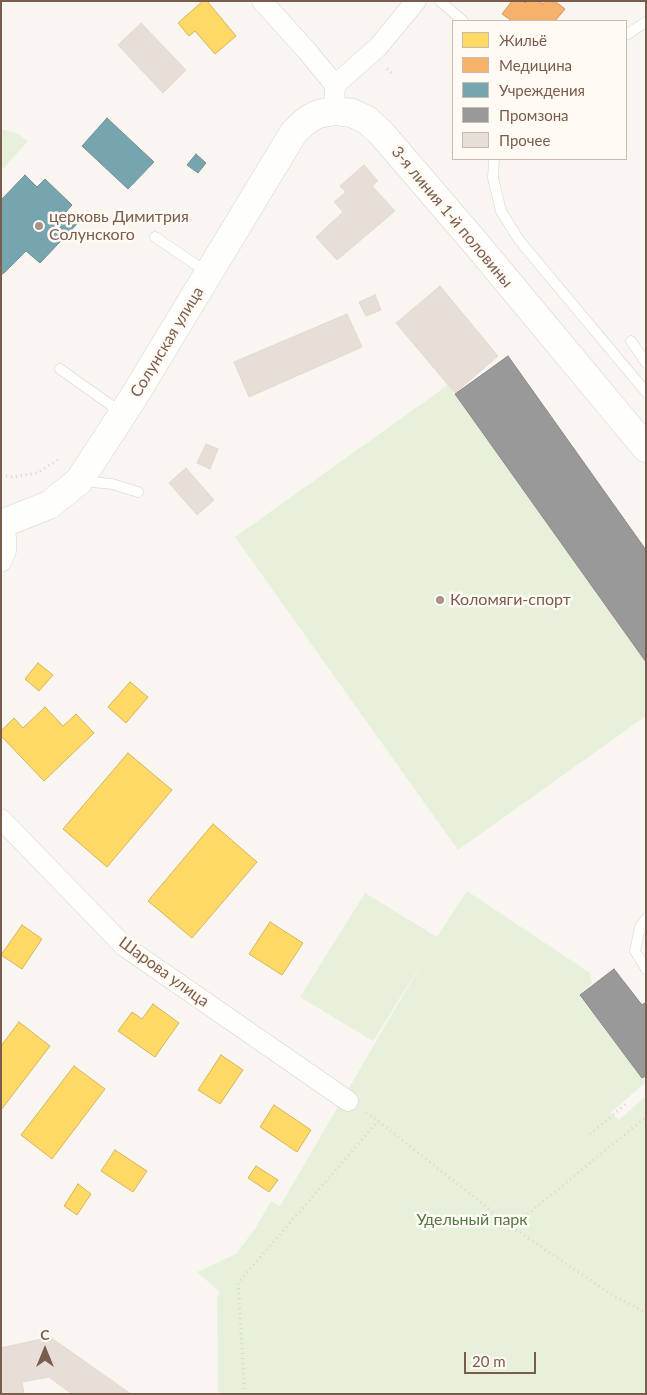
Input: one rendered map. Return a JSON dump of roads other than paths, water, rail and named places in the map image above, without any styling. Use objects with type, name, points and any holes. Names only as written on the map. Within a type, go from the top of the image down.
[{"type":"street","points":[[262,1],[335,85],[334,112]]},
{"type":"street","points":[[335,85],[378,46],[416,1]]},
{"type":"street","name":"Солунская улица","points":[[1,562],[6,551],[6,538],[2,524],[49,505],[79,481],[123,414],[294,132],[307,120],[318,114],[334,112]]},
{"type":"street","name":"3-я линия 1-й половины","points":[[334,112],[352,113],[360,116],[382,134],[646,448]]},
{"type":"street","name":"Шарова улица","points":[[1,819],[124,946],[348,1101]]},
{"type":"lane","points":[[440,1],[462,20]]},
{"type":"lane","points":[[627,34],[646,22]]},
{"type":"lane","points":[[494,160],[493,178],[501,211],[519,240],[646,392]]},
{"type":"lane","points":[[154,237],[208,273]]},
{"type":"lane","points":[[631,341],[646,363]]},
{"type":"lane","points":[[60,369],[123,414]]},
{"type":"lane","points":[[79,481],[112,484],[138,492]]},
{"type":"lane","points":[[646,919],[640,927],[635,951],[646,969]]},
{"type":"place","name":"церковь Димитрия Солунского","points":[[39,226]]},
{"type":"place","name":"Коломяги-спорт","points":[[440,600]]},
{"type":"park label","name":"Удельный парк","points":[[472,1220]]}]
